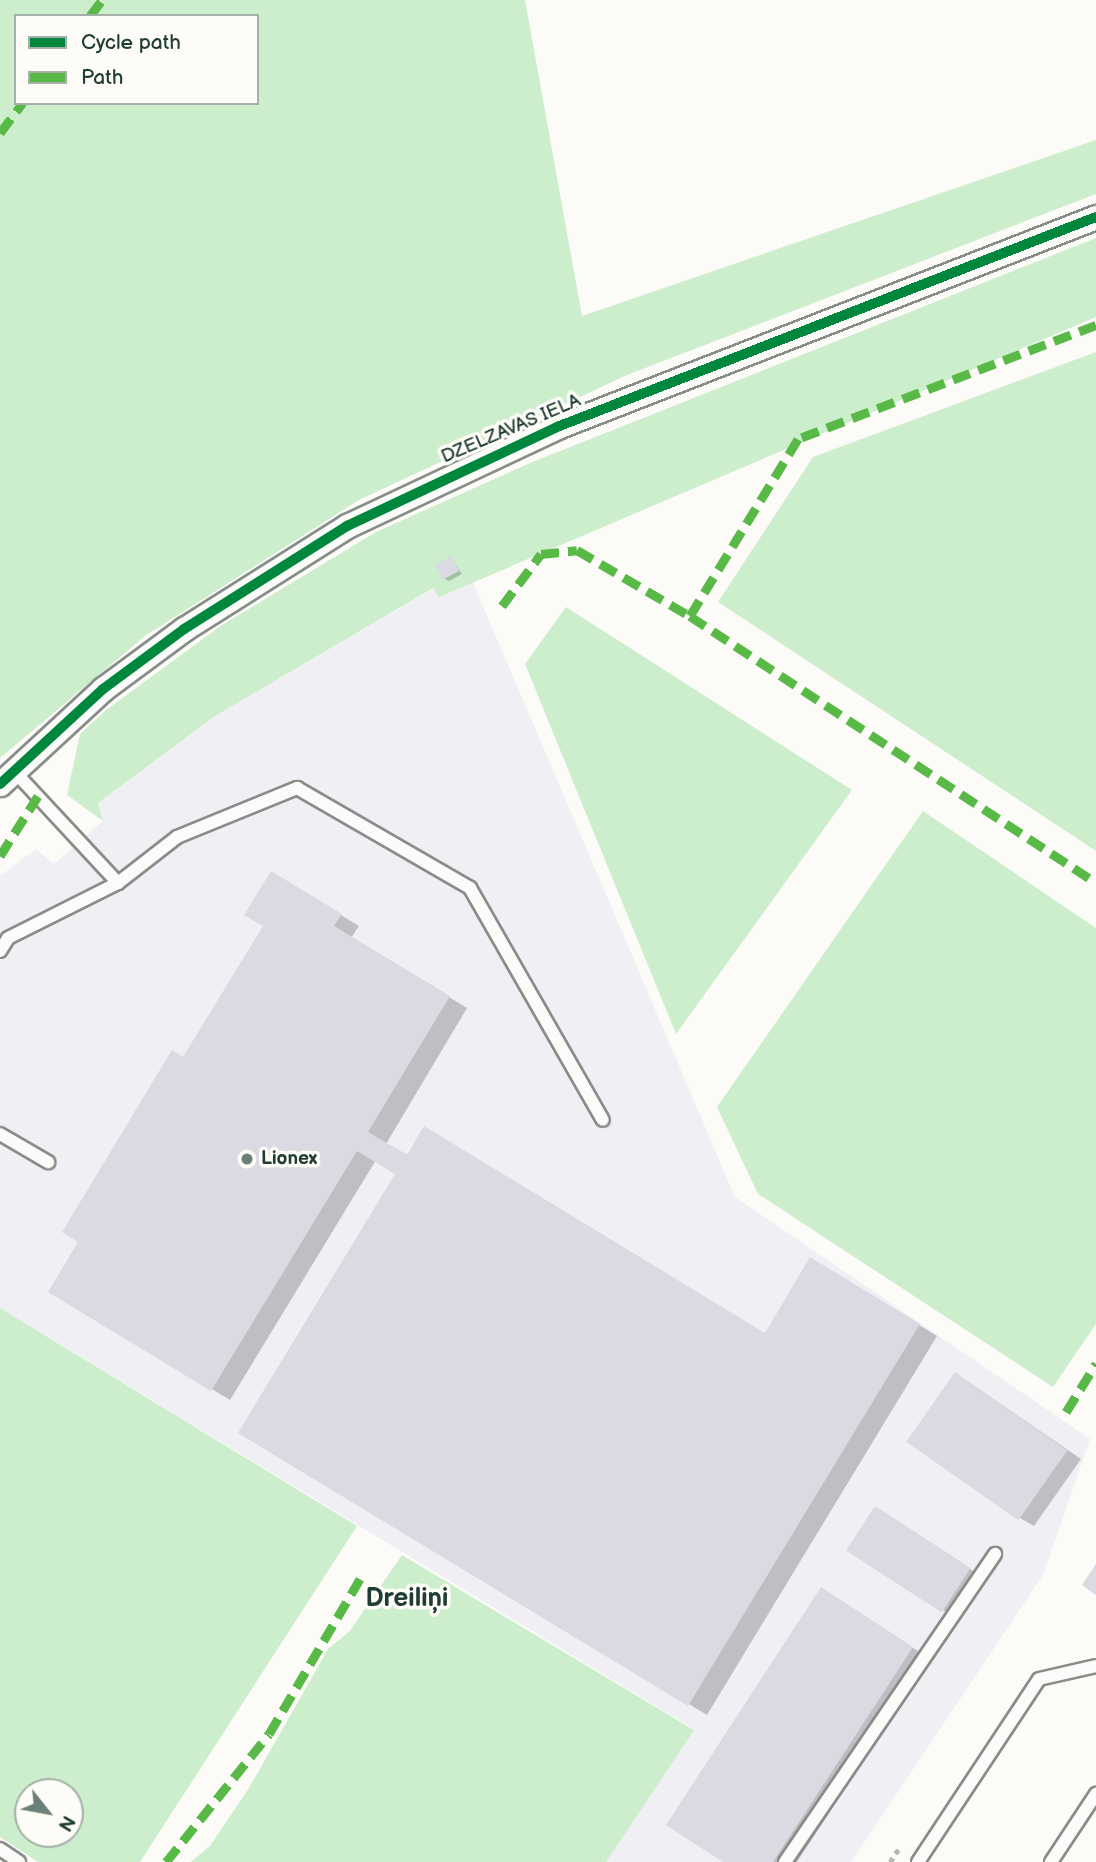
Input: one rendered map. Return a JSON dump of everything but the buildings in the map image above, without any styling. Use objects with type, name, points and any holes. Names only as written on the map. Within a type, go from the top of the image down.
[{"type":"street","name":"DZELZAVAS IELA","points":[[7,777],[103,689],[194,621],[347,526],[436,481],[1096,217]]},
{"type":"lane","points":[[7,777],[118,883]]},
{"type":"lane","points":[[0,951],[8,938],[118,883],[177,838],[297,788],[470,888],[603,1120]]},
{"type":"lane","points":[[0,1134],[48,1162]]},
{"type":"lane","points":[[785,1862],[995,1554]]},
{"type":"lane","points":[[918,1862],[1039,1679],[1096,1665]]},
{"type":"lane","points":[[1051,1862],[1096,1794]]},
{"type":"lane","points":[[0,1849],[19,1862]]},
{"type":"shaded area","points":[[471,578],[735,1197],[1090,1439],[1043,1575],[851,1862],[606,1862],[694,1729],[0,1308],[0,876],[36,849],[54,864],[103,821],[98,803],[212,718],[434,588],[439,596]]},
{"type":"green space","points":[[0,0],[525,0],[582,316],[1096,140],[1096,194],[627,375],[359,500],[145,636],[0,758]]},
{"type":"green space","points":[[1096,238],[1096,317],[439,597],[433,588],[212,718],[98,803],[103,821],[67,795],[80,734],[106,710],[222,625],[376,532],[530,463]]},
{"type":"green space","points":[[1096,352],[1096,851],[718,602],[813,457]]},
{"type":"green space","points":[[566,607],[852,790],[676,1034],[525,664]]},
{"type":"green space","points":[[923,811],[1096,928],[1096,1324],[1053,1387],[758,1194],[717,1107]]},
{"type":"green space","points":[[0,1308],[357,1526],[140,1862],[38,1862],[17,1848],[84,1848],[84,1778],[14,1778],[14,1846],[0,1837]]},
{"type":"green space","points":[[402,1555],[694,1730],[606,1862],[191,1862],[210,1846],[249,1788],[328,1649],[349,1632]]},
{"type":"marked path","points":[[92,14],[102,0]]},
{"type":"marked path","points":[[0,133],[21,105]]},
{"type":"marked path","points":[[1096,325],[798,439],[690,616],[1096,883]]},
{"type":"marked path","points":[[502,606],[541,554],[577,550],[690,616]]},
{"type":"marked path","points":[[0,856],[38,796]]},
{"type":"marked path","points":[[1066,1412],[1096,1364]]},
{"type":"marked path","points":[[166,1862],[269,1734],[360,1579]]},
{"type":"cycle path","points":[[0,784],[103,689],[184,629],[347,526],[557,427],[1096,217]]},
{"type":"place","name":"Lionex","points":[[247,1159]]},
{"type":"district","name":"Dreiliņi","points":[[407,1599]]}]
